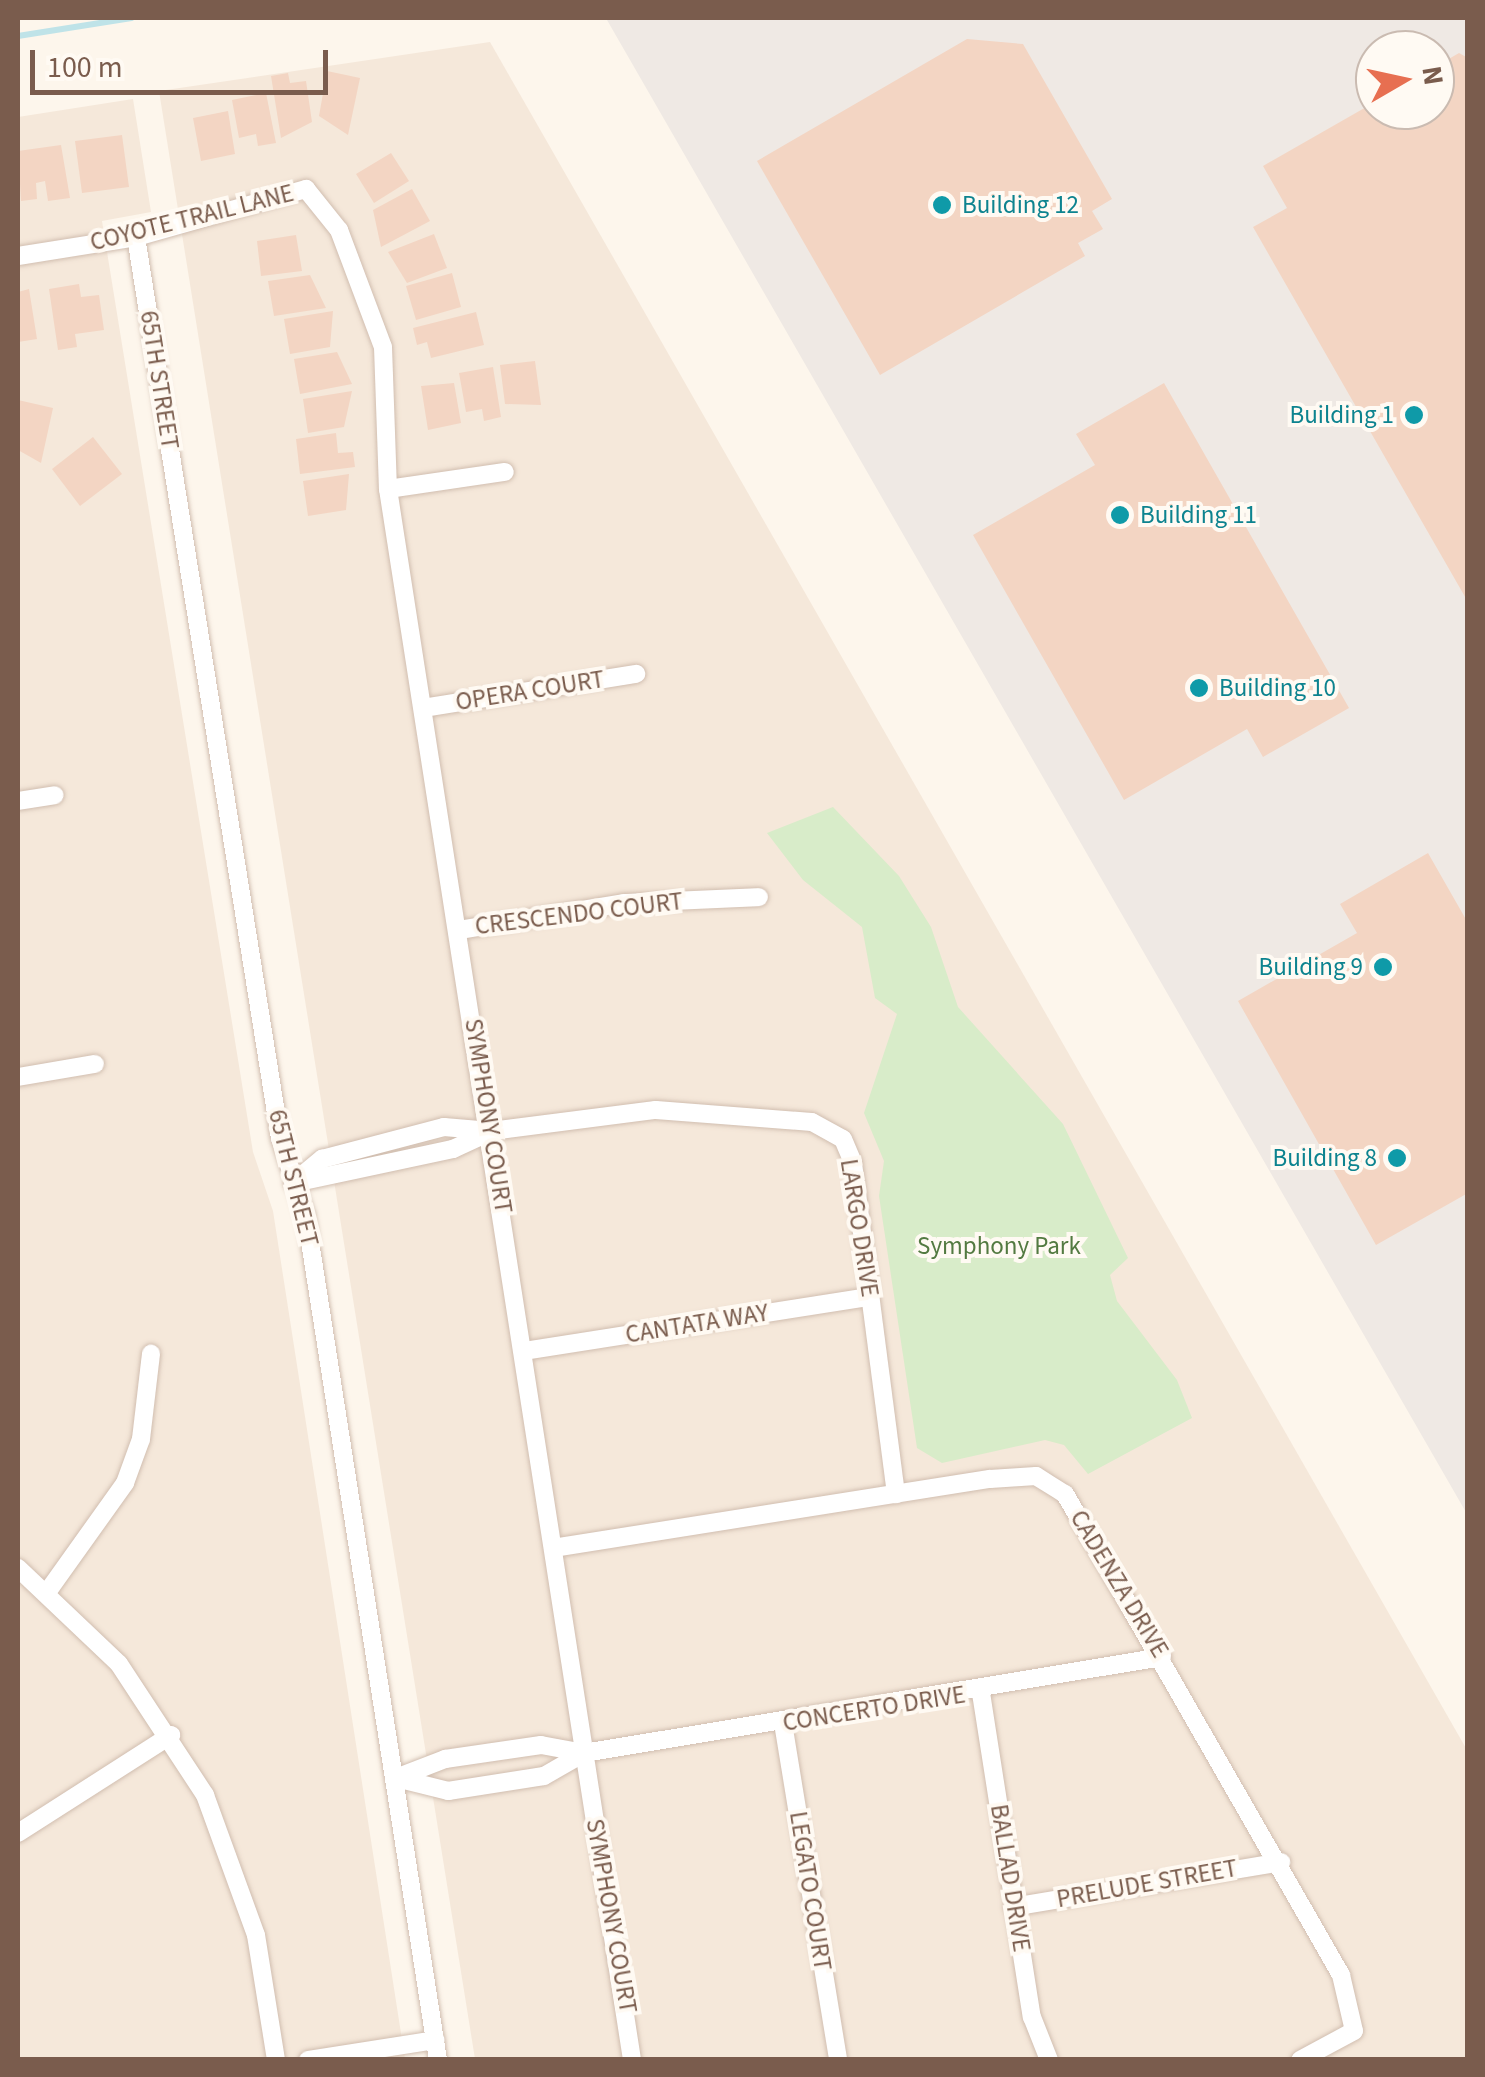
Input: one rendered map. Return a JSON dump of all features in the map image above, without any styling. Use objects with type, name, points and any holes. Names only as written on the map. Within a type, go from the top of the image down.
[{"type":"street","name":"COYOTE TRAIL LANE","points":[[18,256],[136,237],[306,190]]},
{"type":"street","name":"SYMPHONY COURT","points":[[306,190],[340,230],[383,347],[388,489],[491,1131],[632,2060]]},
{"type":"street","name":"65TH STREET","points":[[136,237],[293,1183],[306,1216],[438,2060]]},
{"type":"street","points":[[388,489],[505,472]]},
{"type":"street","name":"OPERA COURT","points":[[423,708],[636,674]]},
{"type":"street","points":[[18,801],[54,794]]},
{"type":"street","name":"CRESCENDO COURT","points":[[458,930],[624,904],[759,897]]},
{"type":"street","points":[[18,1077],[95,1064]]},
{"type":"street","name":"LARGO DRIVE","points":[[293,1183],[453,1150],[491,1131],[656,1110],[812,1122],[843,1139],[853,1163],[896,1494]]},
{"type":"street","name":"CANTATA WAY","points":[[524,1351],[870,1297]]},
{"type":"street","points":[[48,1591],[125,1484],[141,1439],[151,1354]]},
{"type":"street","name":"CADENZA DRIVE","points":[[552,1548],[1036,1476],[1065,1494],[1281,1862],[1341,1975],[1354,2031],[1300,2060]]},
{"type":"street","points":[[18,1568],[48,1591],[171,1735],[234,1862],[276,2060]]},
{"type":"street","name":"CONCERTO DRIVE","points":[[396,1778],[445,1759],[542,1745],[584,1753],[981,1693],[1162,1657]]},
{"type":"street","name":"BALLAD DRIVE","points":[[981,1693],[1013,1907],[1048,2060]]},
{"type":"street","name":"LEGATO COURT","points":[[783,1723],[838,2060]]},
{"type":"street","points":[[18,1833],[171,1735]]},
{"type":"street","name":"CONCERTO DRIVE","points":[[396,1778],[448,1791],[544,1776],[584,1753]]},
{"type":"street","name":"PRELUDE STREET","points":[[1013,1907],[1281,1862]]},
{"type":"street","points":[[308,2060],[435,2040]]},
{"type":"shaded area","points":[[1467,18],[1467,1514],[607,20]]},
{"type":"shaded area","points":[[490,42],[1467,1750],[1467,2059],[475,2059],[159,91]]},
{"type":"shaded area","points":[[133,99],[151,212],[102,221],[253,1152],[273,1211],[405,2059],[18,2060],[18,117]]},
{"type":"green space","name":"Symphony Park","points":[[833,807],[899,876],[931,927],[958,1007],[1063,1124],[1128,1258],[1110,1275],[1117,1301],[1177,1380],[1192,1418],[1088,1474],[1064,1445],[1045,1440],[942,1463],[917,1448],[879,1196],[884,1161],[864,1113],[897,1014],[875,998],[862,927],[803,880],[767,833]]},
{"type":"building","name":"Building 12","points":[[967,39],[1023,44],[1112,199],[1092,211],[1103,229],[1078,243],[1085,256],[880,375],[757,161]]},
{"type":"building","name":"Building 1","points":[[1459,53],[1468,58],[1468,602],[1253,227],[1287,208],[1263,166],[1355,113],[1355,130],[1455,130],[1455,55]]},
{"type":"building","points":[[327,71],[360,78],[348,135],[319,116]]},
{"type":"building","points":[[288,73],[290,83],[306,81],[312,122],[281,138],[271,76]]},
{"type":"building","points":[[266,93],[276,143],[258,146],[256,134],[239,138],[232,100]]},
{"type":"building","points":[[228,111],[235,154],[201,161],[193,118]]},
{"type":"building","points":[[122,135],[129,187],[82,193],[75,141]]},
{"type":"building","points":[[61,145],[70,198],[48,201],[45,181],[36,183],[37,199],[21,201],[18,151]]},
{"type":"building","points":[[391,153],[409,181],[374,203],[356,174]]},
{"type":"building","points":[[412,189],[430,221],[381,247],[373,210]]},
{"type":"building","points":[[434,234],[447,268],[407,283],[388,252]]},
{"type":"building","points":[[296,235],[302,271],[261,276],[257,241]]},
{"type":"building","points":[[452,273],[461,307],[416,320],[406,286]]},
{"type":"building","points":[[310,275],[326,308],[274,316],[268,281]]},
{"type":"building","points":[[79,284],[81,297],[99,295],[104,330],[75,334],[77,347],[58,350],[49,289]]},
{"type":"building","points":[[29,289],[37,339],[18,342],[18,292]]},
{"type":"building","points":[[333,311],[330,347],[290,354],[284,319]]},
{"type":"building","points":[[476,312],[484,345],[431,358],[427,342],[417,345],[413,328]]},
{"type":"building","points":[[337,352],[352,384],[300,394],[294,359]]},
{"type":"building","points":[[535,361],[541,405],[505,404],[500,365]]},
{"type":"building","points":[[493,367],[501,417],[484,421],[482,409],[466,412],[459,373]]},
{"type":"building","points":[[454,383],[461,423],[428,430],[421,386]]},
{"type":"building","points":[[1164,383],[1349,708],[1263,757],[1247,729],[1124,800],[973,535],[1095,465],[1076,434]]},
{"type":"building","points":[[352,391],[344,427],[308,433],[303,399]]},
{"type":"building","points":[[18,400],[53,408],[41,463],[18,450]]},
{"type":"building","points":[[336,433],[338,453],[353,452],[355,467],[300,474],[296,439]]},
{"type":"building","points":[[93,437],[122,474],[80,506],[52,469]]},
{"type":"building","points":[[349,474],[346,510],[308,516],[303,481]]},
{"type":"building","name":"Building 9","points":[[1428,853],[1468,923],[1468,1193],[1376,1245],[1238,1001],[1357,933],[1340,904]]},
{"type":"waterway","points":[[18,36],[132,18]]},
{"type":"place","name":"Building 12","points":[[942,205]]},
{"type":"place","name":"Building 1","points":[[1414,415]]},
{"type":"place","name":"Building 11","points":[[1120,515]]},
{"type":"place","name":"Building 10","points":[[1199,688]]},
{"type":"place","name":"Building 9","points":[[1383,967]]},
{"type":"place","name":"Building 8","points":[[1397,1158]]}]
